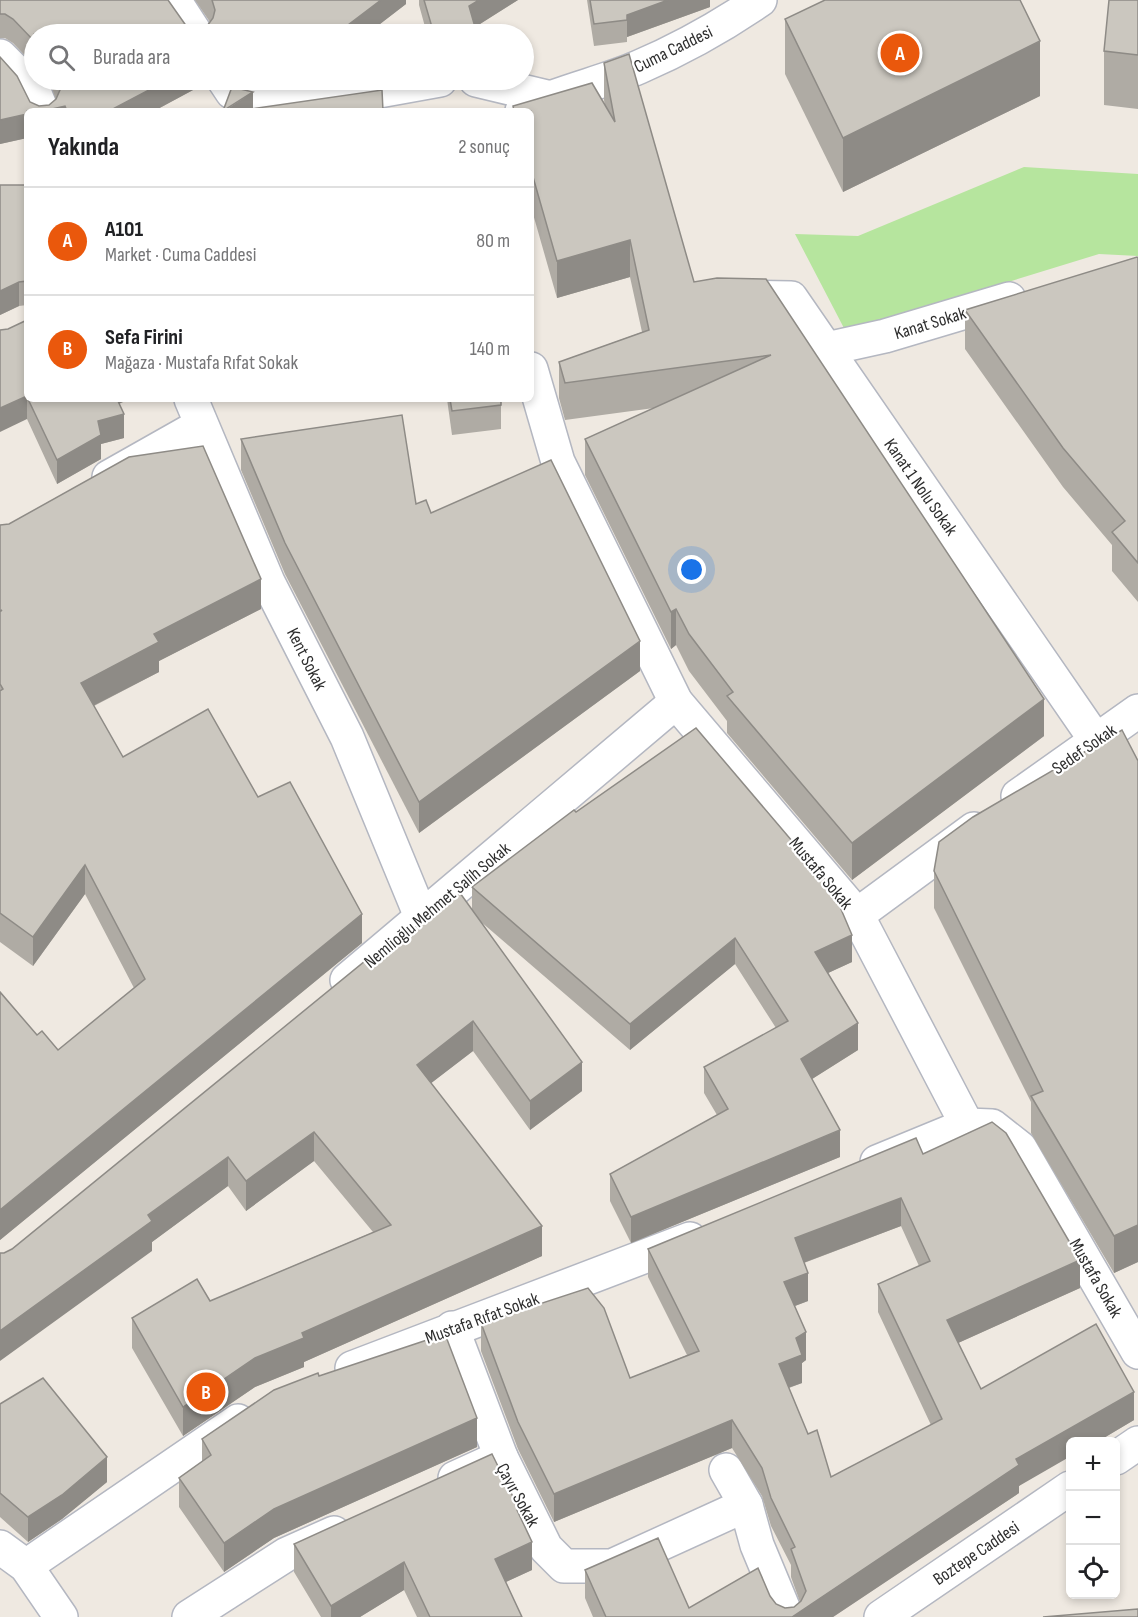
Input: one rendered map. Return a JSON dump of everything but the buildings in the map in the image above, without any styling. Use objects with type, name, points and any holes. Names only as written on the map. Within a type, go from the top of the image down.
[{"type":"street","points":[[174,0],[190,24]]},
{"type":"street","name":"Cuma Caddesi","points":[[500,90],[534,104],[638,68],[724,24],[760,0]]},
{"type":"street","points":[[0,56],[24,80]]},
{"type":"street","points":[[33,90],[41,108]]},
{"type":"street","points":[[231,90],[290,107],[384,90]]},
{"type":"street","name":"Kanat Sokak","points":[[826,349],[885,336],[1039,290]]},
{"type":"street","name":"Kanat 1 Nolu Sokak","points":[[713,296],[791,297],[1095,740]]},
{"type":"street","name":"Mustafa Sokak","points":[[534,379],[558,462],[676,702],[857,915],[967,1125],[992,1126],[1020,1148],[1138,1352]]},
{"type":"street","points":[[81,492],[196,412]]},
{"type":"street","name":"Kent Sokak","points":[[196,412],[268,582],[347,736],[422,919]]},
{"type":"street","name":"Nemlioğlu Mehmet Salih Sokak","points":[[321,1002],[676,702]]},
{"type":"street","name":"Sedef Sokak","points":[[857,915],[1138,711]]},
{"type":"street","points":[[845,1175],[967,1125]]},
{"type":"street","name":"Mustafa Rıfat Sokak","points":[[320,1381],[452,1328],[625,1266],[713,1229]]},
{"type":"street","points":[[452,1328],[501,1457]]},
{"type":"street","points":[[26,1566],[265,1403]]},
{"type":"street","points":[[1120,1455],[1138,1443]]},
{"type":"street","name":"Çayır Sokak","points":[[428,1490],[501,1457],[546,1548],[564,1566],[612,1566],[746,1504]]},
{"type":"street","points":[[726,1470],[746,1504],[757,1545],[787,1617]]},
{"type":"street","name":"Boztepe Caddesi","points":[[881,1617],[1067,1491]]},
{"type":"street","points":[[189,1617],[288,1554],[366,1518]]},
{"type":"street","points":[[0,1547],[26,1566],[61,1617]]},
{"type":"green space","points":[[1024,167],[1138,174],[1138,256],[1099,254],[846,332],[795,234],[858,236]]},
{"type":"place","name":"A101","points":[[900,53]]},
{"type":"place","name":"Sefa Firini","points":[[206,1392]]}]
